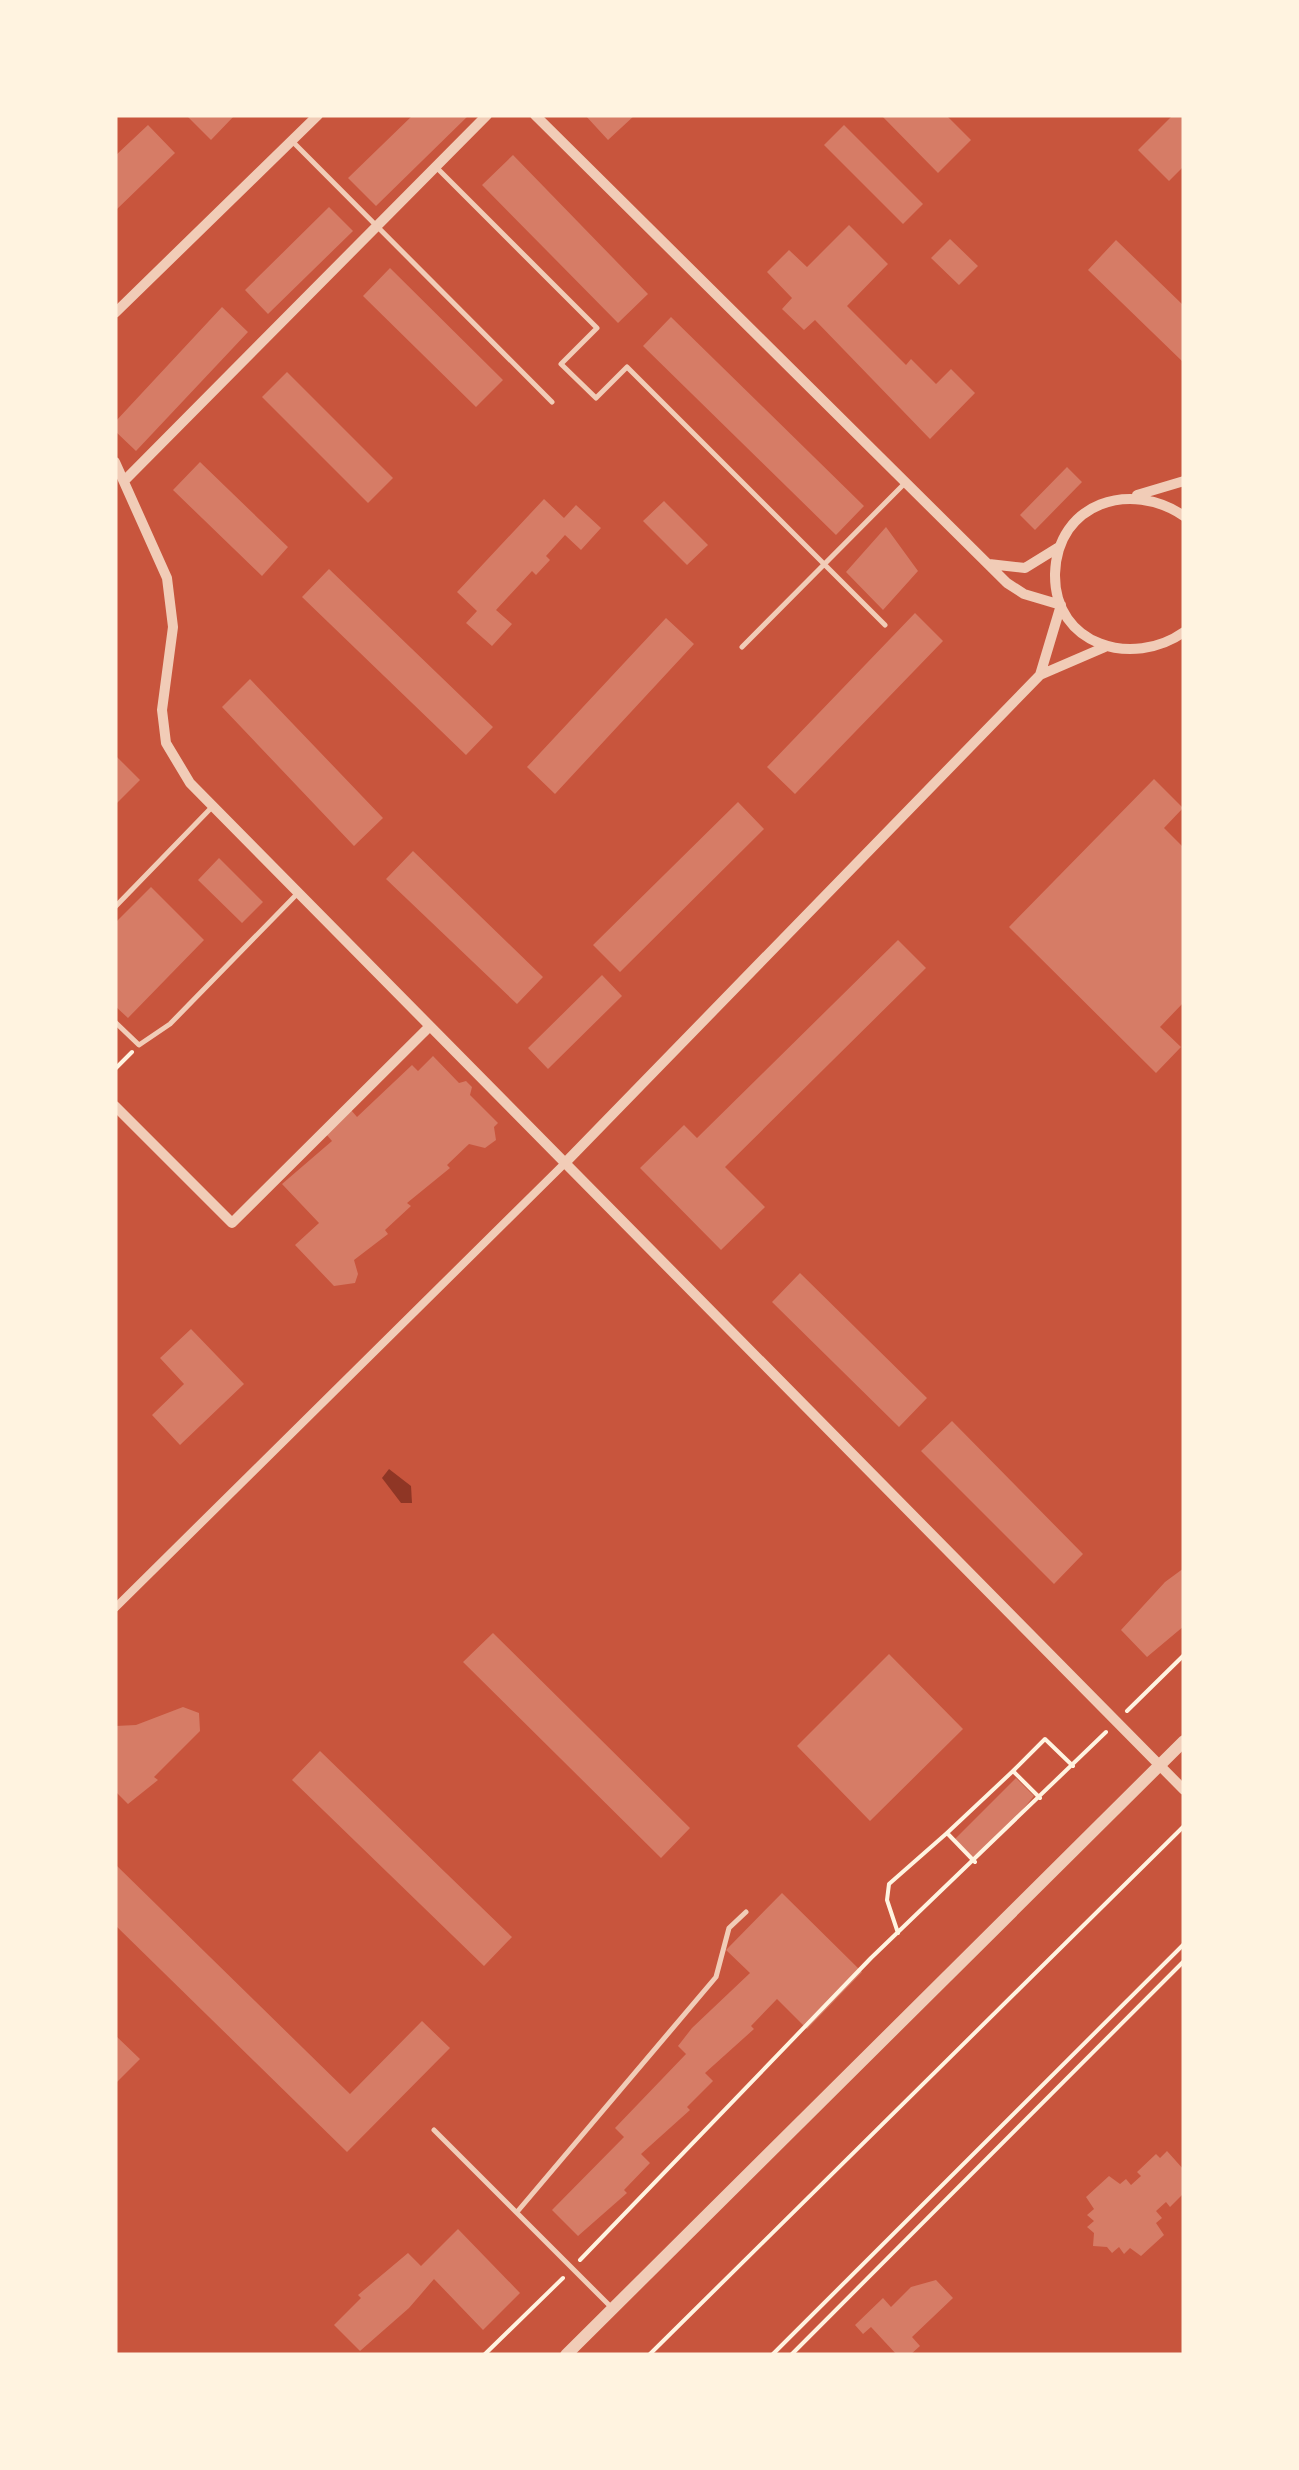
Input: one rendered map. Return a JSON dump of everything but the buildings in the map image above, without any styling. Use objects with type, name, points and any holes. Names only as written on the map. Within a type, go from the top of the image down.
[{"type":"street","points":[[115,313],[318,115]]},
{"type":"street","points":[[126,479],[487,115]]},
{"type":"street","points":[[536,115],[988,564],[1024,594],[1062,606]]},
{"type":"street","points":[[115,462],[126,479],[167,578],[173,627],[162,710],[166,743],[212,808],[1184,1790]]},
{"type":"street","points":[[988,564],[1025,568],[1044,560],[1060,546],[1077,519],[1103,502],[1184,480]]},
{"type":"street","points":[[1133,496],[1163,502],[1184,516]]},
{"type":"street","points":[[1060,546],[1055,576],[1062,606],[1079,630],[1104,647],[1135,652],[1164,646],[1184,632]]},
{"type":"street","points":[[1040,675],[1062,606]]},
{"type":"street","points":[[115,1608],[564,1164],[1040,675],[1104,647]]},
{"type":"street","points":[[115,1106],[232,1224],[428,1028]]},
{"type":"street","points":[[566,2355],[1184,1741]]},
{"type":"lane","points":[[291,141],[552,402]]},
{"type":"lane","points":[[436,166],[597,328],[562,364],[596,398],[627,367],[884,624]]},
{"type":"lane","points":[[742,647],[906,482]]},
{"type":"lane","points":[[115,906],[212,808]]},
{"type":"lane","points":[[115,1022],[139,1046],[170,1024],[296,895]]},
{"type":"lane","points":[[517,2212],[716,1977],[729,1928],[746,1912]]},
{"type":"lane","points":[[434,2130],[613,2308]]},
{"type":"path","points":[[115,1069],[139,1046]]},
{"type":"path","points":[[484,2355],[898,1933],[1184,1656]]},
{"type":"path","points":[[898,1933],[887,1900],[888,1884],[1045,1739],[1072,1766]]},
{"type":"path","points":[[1013,1771],[1040,1798]]},
{"type":"path","points":[[649,2355],[1184,1826]]},
{"type":"path","points":[[946,1834],[975,1862]]},
{"type":"path","points":[[772,2355],[1184,1944]]},
{"type":"path","points":[[790,2355],[1184,1961]]},
{"type":"shaded area","points":[[389,1469],[411,1486],[412,1503],[401,1503],[382,1478]]}]
